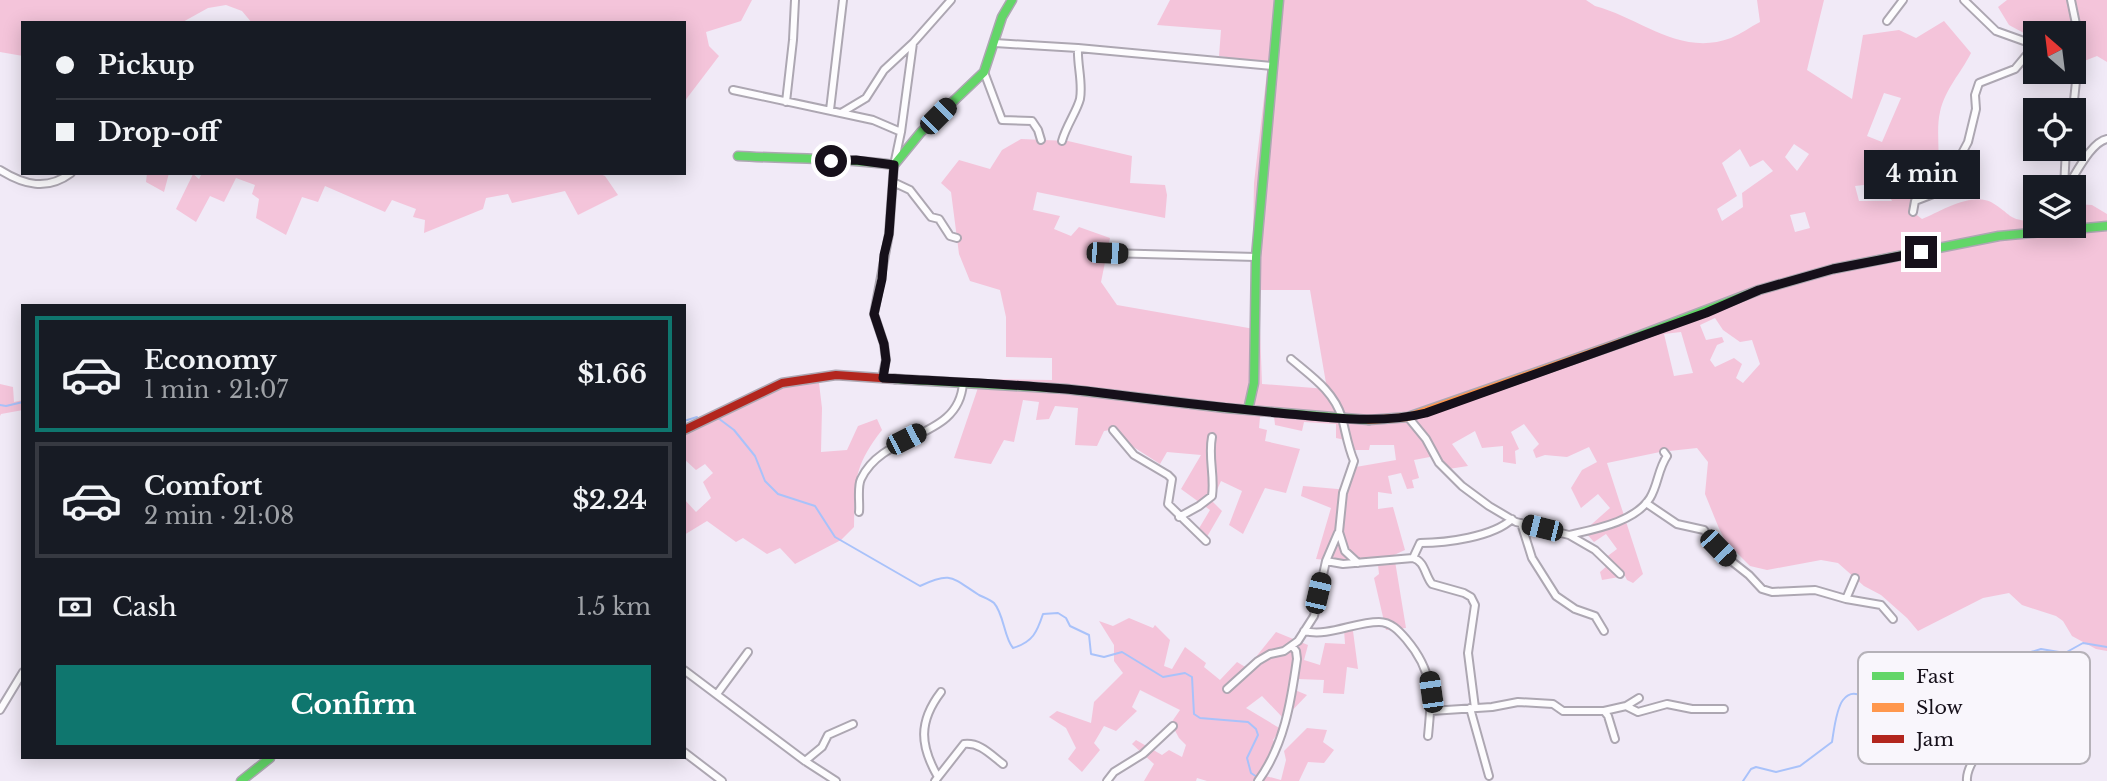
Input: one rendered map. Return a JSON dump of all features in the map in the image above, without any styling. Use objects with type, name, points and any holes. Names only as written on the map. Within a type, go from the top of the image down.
[{"type":"main road","points":[[738,156],[856,160],[894,165],[921,132],[984,72],[1002,17],[1012,0]]},
{"type":"main road","points":[[1248,410],[1254,383],[1256,257],[1277,0]]},
{"type":"main road","points":[[2086,227],[2107,226]]},
{"type":"main road","points":[[686,429],[782,383],[836,375],[1066,389],[1342,419],[1408,417],[1706,313],[1759,290],[1794,279],[2023,233]]},
{"type":"main road","points":[[241,781],[269,759]]},
{"type":"street","points":[[786,102],[793,40],[794,0]]},
{"type":"street","points":[[830,110],[843,0]]},
{"type":"street","points":[[841,113],[866,98],[884,70],[913,43],[951,0]]},
{"type":"street","points":[[1887,22],[1903,0]]},
{"type":"street","points":[[1964,0],[1996,31],[2023,41]]},
{"type":"street","points":[[2071,0],[2080,43],[2074,98]]},
{"type":"street","points":[[883,378],[886,360],[884,344],[874,314],[889,234],[894,165],[913,43]]},
{"type":"street","points":[[995,43],[1273,66]]},
{"type":"street","points":[[1062,141],[1065,128],[1079,103],[1081,82],[1078,48]]},
{"type":"street","points":[[1913,212],[1915,201],[1941,191],[1968,142],[1979,83],[2015,69],[2023,59]]},
{"type":"street","points":[[984,72],[1002,120],[1032,121],[1041,140]]},
{"type":"street","points":[[733,90],[873,120],[901,132]]},
{"type":"street","points":[[2073,175],[2091,150],[2101,140],[2107,139]]},
{"type":"street","points":[[0,170],[24,183],[40,186],[62,180],[68,175]]},
{"type":"street","points":[[893,181],[910,190],[931,217],[939,219],[950,236],[957,238]]},
{"type":"street","points":[[1107,253],[1256,257]]},
{"type":"street","points":[[1227,690],[1258,661],[1292,646],[1314,616],[1326,561],[1339,532],[1343,493],[1354,461],[1336,405],[1326,389],[1291,359]]},
{"type":"street","points":[[859,512],[859,481],[867,471],[897,444],[946,420],[957,407],[963,383]]},
{"type":"street","points":[[1408,417],[1447,473],[1489,506],[1521,523],[1569,536],[1595,551],[1620,574]]},
{"type":"street","points":[[1113,430],[1134,455],[1172,479],[1168,504],[1206,541]]},
{"type":"street","points":[[1179,517],[1212,496],[1212,437]]},
{"type":"street","points":[[1569,536],[1630,516],[1646,503],[1667,456],[1664,452]]},
{"type":"street","points":[[1646,503],[1677,524],[1704,530],[1712,542],[1762,589],[1772,592],[1815,590],[1881,605],[1893,619]]},
{"type":"street","points":[[1413,558],[1420,543],[1446,543],[1485,533],[1505,526],[1512,519]]},
{"type":"street","points":[[1521,523],[1532,558],[1556,596],[1575,609],[1595,616],[1604,631]]},
{"type":"street","points":[[1339,532],[1345,551],[1358,563]]},
{"type":"street","points":[[1326,561],[1343,564],[1418,559],[1432,584],[1471,597],[1475,605],[1468,653],[1469,676],[1473,708],[1489,776]]},
{"type":"street","points":[[1846,599],[1855,578]]},
{"type":"street","points":[[1304,631],[1322,633],[1379,622],[1389,623],[1399,631],[1423,663],[1429,676],[1431,710],[1428,736]]},
{"type":"street","points":[[1258,781],[1278,747],[1286,722],[1297,659],[1296,650],[1292,646]]},
{"type":"street","points":[[717,694],[748,652]]},
{"type":"street","points":[[686,671],[804,761],[836,781]]},
{"type":"street","points":[[0,710],[21,675]]},
{"type":"street","points":[[941,692],[928,714],[924,740],[925,752],[937,779],[964,744],[968,743],[975,744],[1003,764]]},
{"type":"street","points":[[1431,710],[1536,702],[1553,704],[1563,711],[1604,711],[1626,706],[1639,698]]},
{"type":"street","points":[[1626,706],[1637,712],[1667,704],[1692,709],[1724,709]]},
{"type":"street","points":[[1604,711],[1615,738]]},
{"type":"street","points":[[804,761],[822,747],[828,735],[853,724]]},
{"type":"street","points":[[1107,781],[1114,772],[1143,754],[1173,726]]},
{"type":"street","points":[[686,754],[722,781]]},
{"type":"shaded area","points":[[0,0],[752,0],[741,21],[706,32],[709,46],[719,56],[686,99],[686,21],[250,21],[242,11],[226,5],[208,8],[185,21],[21,21],[21,56],[0,52]]},
{"type":"shaded area","points":[[1170,0],[1586,0],[1661,34],[1695,43],[1712,43],[1731,38],[1760,22],[1757,0],[1824,0],[1807,70],[1852,99],[1863,35],[1899,30],[1916,38],[1944,21],[1971,53],[1942,104],[1938,125],[1938,168],[1915,194],[1913,212],[1922,219],[1965,201],[1983,200],[2023,220],[2023,238],[2086,238],[2086,205],[2092,205],[2107,214],[2107,651],[2096,649],[2072,636],[2063,621],[2056,616],[2022,605],[2009,593],[1983,598],[1918,631],[1881,595],[1864,586],[1838,563],[1821,560],[1767,570],[1750,566],[1725,541],[1718,526],[1705,494],[1708,462],[1697,448],[1660,452],[1607,463],[1643,574],[1633,583],[1625,576],[1602,580],[1600,572],[1608,565],[1605,558],[1617,549],[1606,534],[1594,542],[1584,531],[1610,508],[1598,494],[1581,508],[1571,488],[1582,470],[1597,462],[1589,447],[1567,457],[1545,455],[1536,458],[1533,450],[1539,444],[1524,424],[1511,432],[1519,449],[1515,451],[1516,464],[1503,462],[1503,446],[1482,448],[1475,431],[1452,444],[1468,466],[1442,470],[1435,456],[1414,460],[1419,478],[1412,480],[1414,488],[1407,489],[1401,473],[1388,476],[1392,494],[1378,492],[1378,509],[1393,507],[1405,550],[1394,555],[1406,628],[1386,630],[1374,578],[1379,574],[1378,565],[1316,559],[1331,508],[1301,496],[1303,486],[1349,490],[1350,468],[1396,460],[1394,445],[1370,445],[1369,450],[1349,450],[1349,441],[1336,438],[1336,424],[1304,422],[1302,431],[1275,425],[1274,416],[1260,417],[1259,428],[1267,430],[1265,441],[1300,449],[1286,493],[1265,488],[1243,534],[1229,525],[1242,491],[1221,481],[1212,501],[1222,511],[1204,542],[1195,535],[1210,510],[1181,489],[1201,455],[1167,452],[1160,464],[1132,446],[1115,429],[1104,431],[1097,446],[1075,445],[1078,408],[1055,406],[1049,419],[1036,420],[1039,402],[1023,400],[1014,442],[1004,440],[991,464],[954,458],[981,379],[1052,380],[1052,358],[1006,357],[1006,317],[1000,290],[970,281],[959,254],[951,192],[941,183],[959,160],[990,169],[1002,150],[1021,139],[1068,141],[1132,156],[1130,183],[1165,185],[1165,218],[1037,192],[1033,210],[1060,216],[1054,229],[1071,236],[1079,227],[1110,238],[1101,282],[1117,305],[1260,330],[1262,384],[1327,389],[1310,290],[1252,290],[1254,183],[1268,63],[1219,56],[1221,30],[1157,25]],"holes":[[[1884,93],[1901,98],[1882,142],[1867,136]],[[1794,144],[1809,154],[1797,171],[1785,157]],[[1740,149],[1750,167],[1763,160],[1773,171],[1742,193],[1743,207],[1722,221],[1717,209],[1737,196],[1722,163]],[[1882,183],[1892,201],[1859,201],[1855,186]],[[1805,212],[1810,228],[1795,232],[1790,215]],[[1715,318],[1723,330],[1740,342],[1752,340],[1760,364],[1743,383],[1736,378],[1742,364],[1734,358],[1715,367],[1710,360],[1717,345],[1724,342],[1722,337],[1706,340],[1700,325]],[[1681,332],[1693,373],[1674,376],[1664,334]]]},
{"type":"shaded area","points":[[2007,0],[2107,0],[2107,62],[2097,56],[2086,60],[2086,21],[2023,21],[2023,33],[2009,25],[1998,7]]},
{"type":"shaded area","points":[[147,175],[168,175],[164,192],[146,182]]},
{"type":"shaded area","points":[[193,175],[199,179],[201,175],[603,175],[618,195],[578,215],[565,191],[512,203],[508,194],[486,198],[483,209],[424,233],[425,220],[413,217],[416,209],[392,200],[385,212],[325,186],[318,202],[302,197],[286,235],[256,218],[259,199],[252,194],[255,185],[236,178],[224,202],[210,196],[196,222],[176,209]]},
{"type":"shaded area","points":[[780,379],[819,383],[822,408],[821,452],[847,450],[858,426],[877,419],[882,430],[861,465],[855,498],[854,527],[841,540],[795,564],[780,548],[767,554],[743,538],[736,542],[707,521],[686,534],[686,501],[696,512],[711,498],[703,482],[713,473],[705,464],[696,470],[686,461],[686,424]]},
{"type":"shaded area","points":[[0,384],[13,387],[14,402],[21,400],[21,410],[0,416]]},
{"type":"shaded area","points":[[1129,618],[1153,628],[1155,625],[1170,640],[1164,666],[1172,669],[1185,647],[1206,663],[1204,667],[1220,680],[1237,662],[1247,668],[1276,632],[1308,645],[1304,660],[1320,665],[1325,643],[1345,644],[1344,629],[1353,631],[1358,669],[1347,667],[1344,694],[1323,693],[1324,680],[1298,679],[1295,690],[1307,695],[1284,719],[1262,696],[1246,708],[1281,729],[1273,740],[1276,743],[1262,775],[1281,780],[1286,760],[1284,751],[1307,728],[1327,730],[1323,742],[1334,750],[1324,763],[1308,762],[1299,781],[1207,781],[1197,778],[1196,781],[1144,781],[1154,764],[1132,744],[1136,740],[1162,755],[1169,750],[1182,757],[1186,745],[1171,723],[1180,710],[1140,690],[1132,707],[1137,711],[1116,731],[1104,726],[1094,743],[1100,750],[1082,772],[1068,759],[1076,748],[1066,728],[1049,717],[1057,711],[1091,723],[1094,702],[1123,673],[1114,661],[1114,645],[1099,621],[1113,626]]},
{"type":"waterway","points":[[0,405],[21,402]]},
{"type":"waterway","points":[[686,420],[697,417]]},
{"type":"waterway","points":[[718,418],[734,430],[755,456],[765,481],[778,494],[815,506],[835,537],[920,586],[951,578],[993,602],[1013,648],[1033,636],[1043,614],[1058,613],[1066,618],[1070,626],[1089,635],[1091,654],[1104,657],[1122,652],[1163,677],[1185,673],[1192,677],[1194,714],[1200,718],[1248,722],[1256,729],[1258,735],[1247,758],[1251,773],[1257,777]]},
{"type":"waterway","points":[[2067,652],[2083,643],[2107,647]]},
{"type":"waterway","points":[[2031,652],[2041,649],[2059,652]]},
{"type":"waterway","points":[[1743,781],[1751,769],[1756,767],[1776,772],[1800,766],[1832,742],[1843,700],[1852,694],[1858,694]]},
{"type":"traffic: fast","points":[[738,156],[894,165],[921,132],[984,72],[1002,17],[1012,0]]},
{"type":"traffic: fast","points":[[1248,410],[1254,383],[1256,257],[1279,0]]},
{"type":"traffic: fast","points":[[1620,343],[1759,290],[1833,269],[1999,236],[2107,226]]},
{"type":"traffic: fast","points":[[895,379],[1066,389],[1225,408],[1369,420]]},
{"type":"traffic: fast","points":[[241,781],[269,759]]},
{"type":"traffic: slow","points":[[1369,420],[1408,417],[1620,343]]},
{"type":"traffic: jam","points":[[686,429],[782,383],[836,375],[895,379]]},
{"type":"route","points":[[831,161],[856,160],[894,165],[889,234],[874,314],[884,344],[886,360],[883,378],[1066,389],[1342,419],[1370,420],[1426,413],[1706,313],[1759,290],[1833,269],[1921,252]]}]
